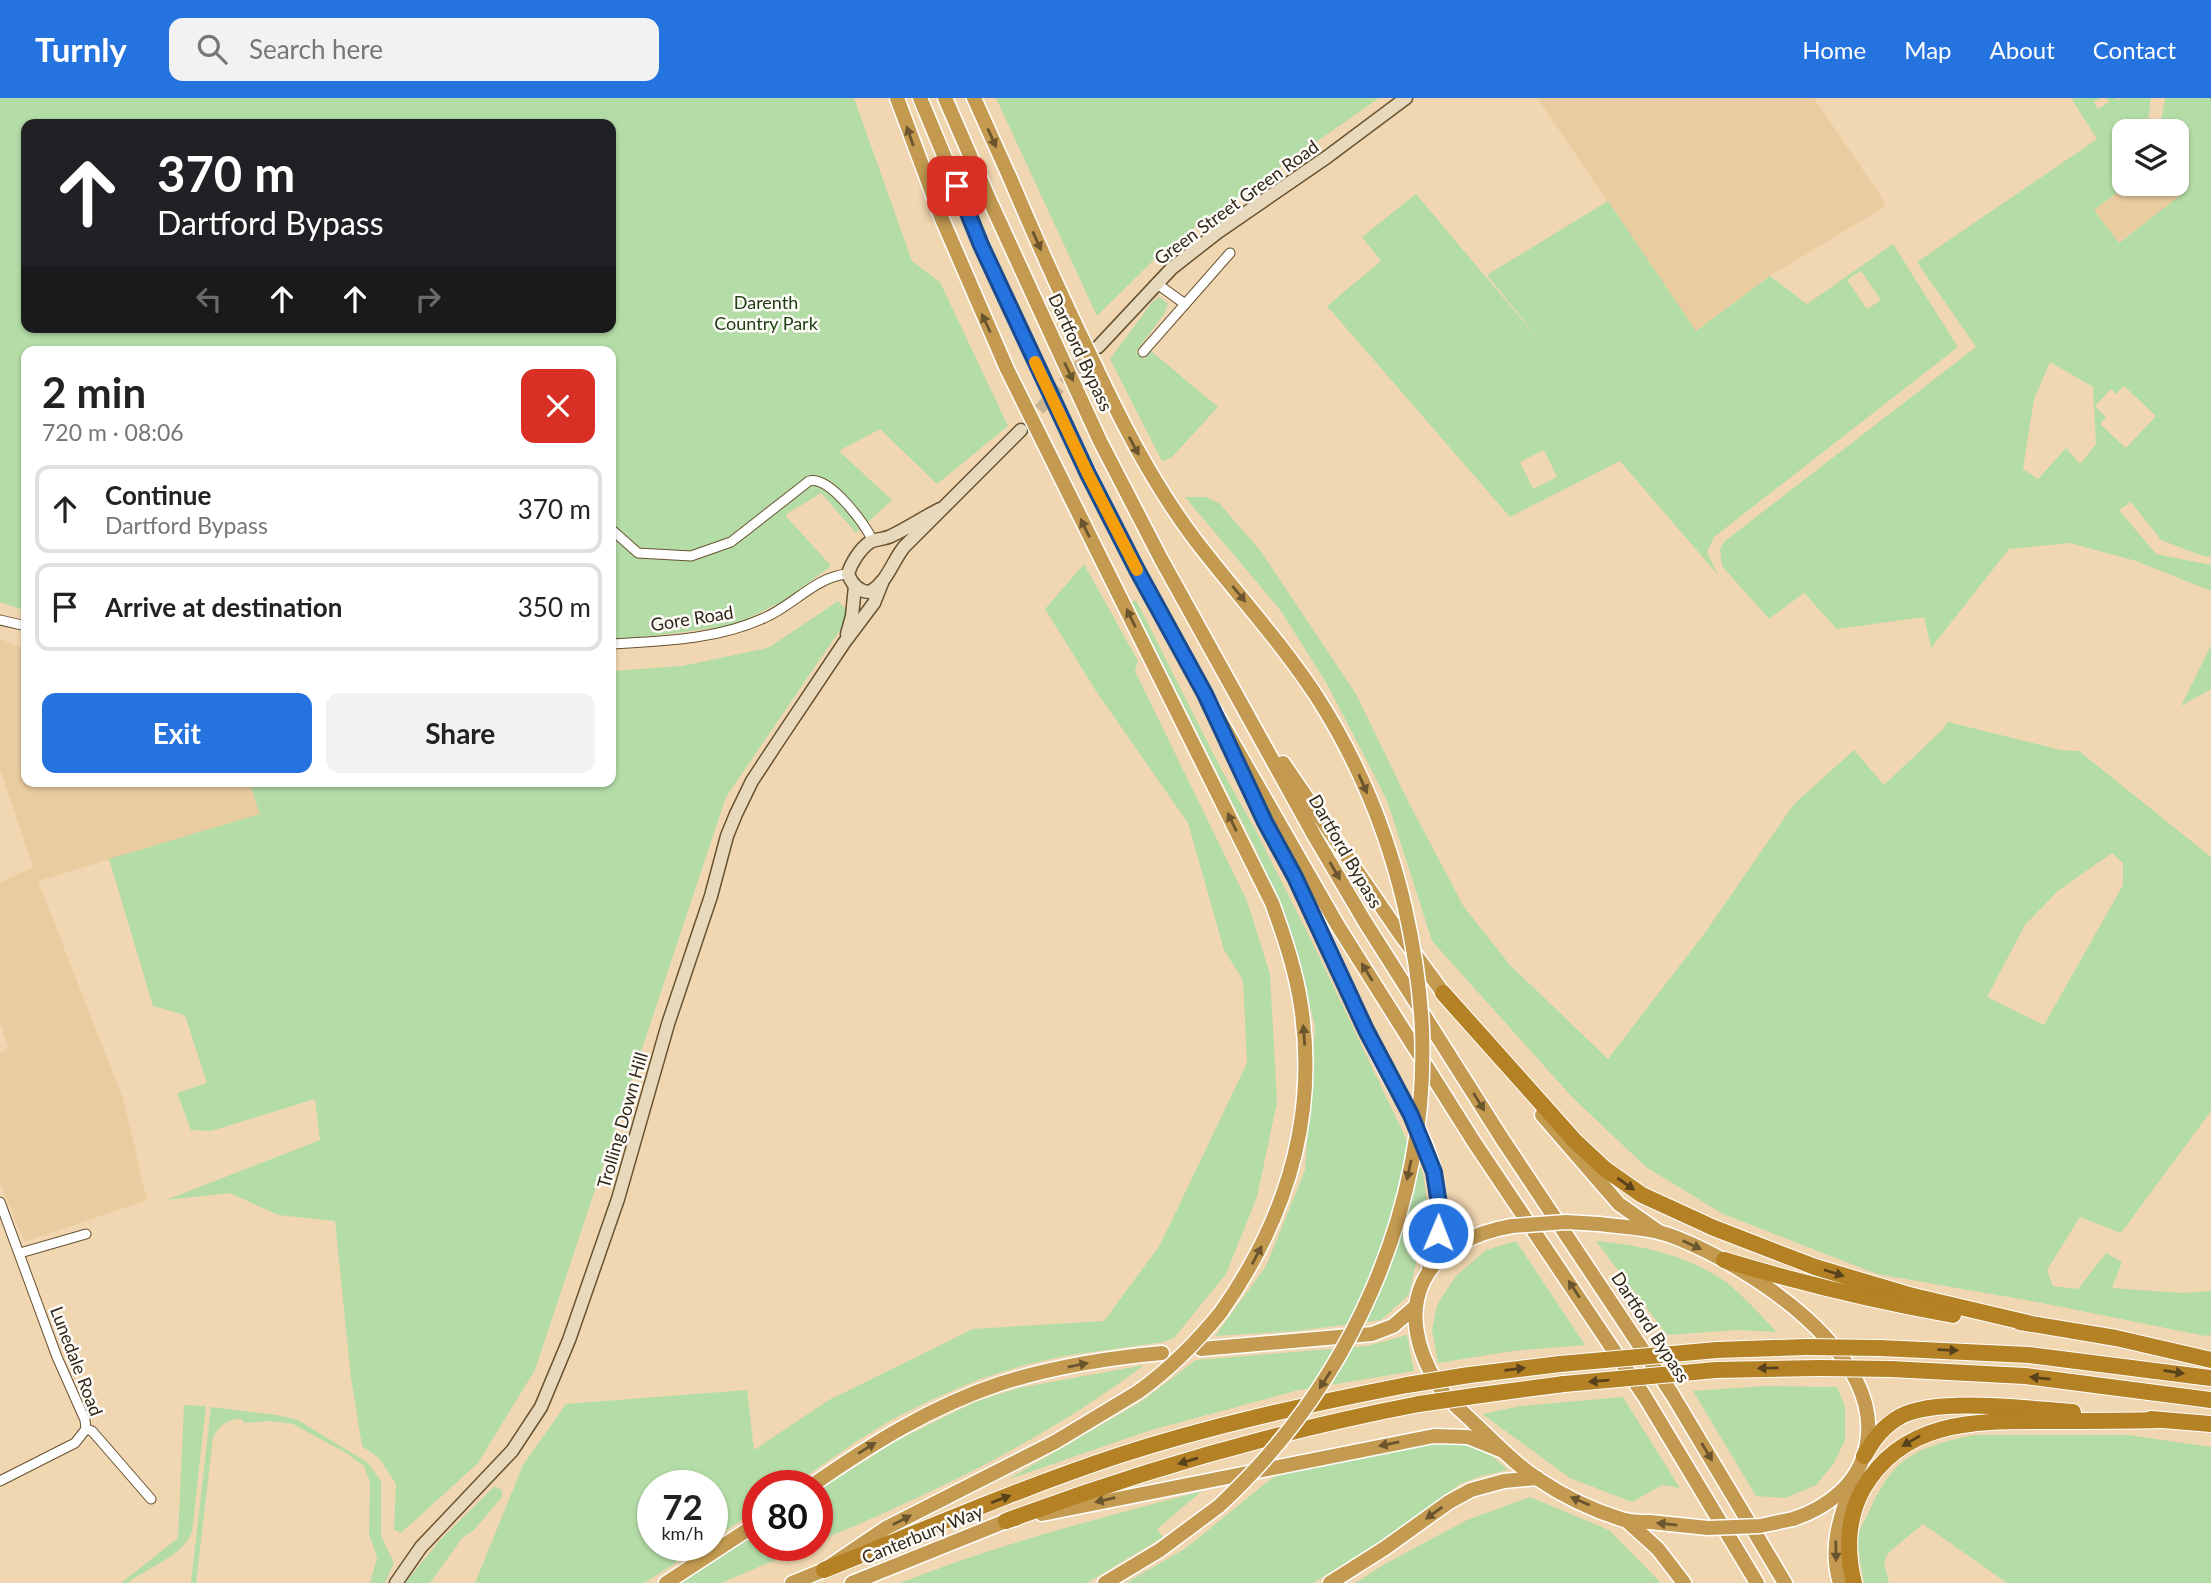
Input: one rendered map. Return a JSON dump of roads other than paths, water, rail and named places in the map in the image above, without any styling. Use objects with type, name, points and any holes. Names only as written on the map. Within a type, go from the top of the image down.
[{"type":"highway","points":[[824,1570],[886,1528],[1055,1442],[1138,1392],[1166,1371],[1196,1342],[1221,1312],[1256,1257],[1286,1189],[1304,1099],[1305,1051],[1301,1004],[1289,954],[1272,903],[1019,393],[942,219],[897,98]]},
{"type":"highway","points":[[920,98],[1036,363],[1137,570],[1205,694],[1338,926],[1474,1142],[1653,1409],[1757,1583]]},
{"type":"highway","name":"Dartford Bypass","points":[[944,98],[1100,441],[1229,684],[1365,922],[1501,1137],[1672,1394],[1785,1583]]},
{"type":"highway","points":[[974,98],[1071,317],[1130,439],[1152,478],[1196,541],[1288,656],[1334,726],[1353,762],[1376,815],[1405,908],[1418,977],[1422,1071],[1415,1142],[1390,1244],[1356,1326],[1327,1378],[1266,1459],[1219,1506],[1170,1543],[1105,1583]]},
{"type":"highway","points":[[1229,684],[1443,993],[1588,1170],[1619,1204],[1634,1216],[1659,1232],[1724,1260],[1796,1281],[1884,1303],[1957,1316],[2028,1323]]},
{"type":"highway","points":[[1201,1349],[1372,1334],[1393,1326],[1415,1307],[1438,1233],[1439,1204],[1429,1156],[1411,1115],[1366,1030],[1205,694]]},
{"type":"highway","points":[[1443,993],[1582,1148],[1605,1169],[1642,1195],[1694,1219],[1815,1266],[1909,1295],[2028,1323],[2116,1338],[2211,1360]]},
{"type":"highway","points":[[1429,1269],[1452,1248],[1470,1238],[1511,1226],[1598,1224],[1659,1232]]},
{"type":"highway","points":[[1724,1260],[1797,1311],[1820,1331],[1843,1357],[1857,1380],[1867,1414],[1868,1441],[1864,1456]]},
{"type":"highway","points":[[1415,1307],[1422,1348],[1438,1384],[1448,1397],[1503,1451],[1537,1478],[1569,1496],[1626,1521],[1658,1549],[1684,1583]]},
{"type":"highway","points":[[792,1583],[1118,1456],[1273,1414],[1469,1375],[1717,1350],[1806,1347],[2029,1354],[2211,1378]]},
{"type":"highway","points":[[833,1471],[906,1425],[996,1385],[1062,1368],[1162,1353]]},
{"type":"highway","points":[[1006,1521],[1099,1488],[1253,1442],[1326,1424],[1419,1405],[1564,1384],[1716,1370],[1891,1369],[2025,1376],[2211,1400]]},
{"type":"highway","points":[[1840,1583],[1836,1556],[1837,1526],[1854,1476],[1875,1438],[1889,1424],[1910,1412],[1929,1407],[1976,1406],[2211,1424]]},
{"type":"highway","points":[[1854,1583],[1849,1538],[1856,1505],[1868,1481],[1883,1462],[1913,1439],[1932,1431],[1976,1423],[2161,1420]]},
{"type":"highway","name":"Canterbury Way","points":[[852,1583],[1006,1521],[1126,1495],[1434,1436],[1468,1437],[1503,1451]]},
{"type":"highway","points":[[1626,1521],[1708,1528],[1760,1526],[1807,1515],[1835,1498],[1854,1476]]},
{"type":"highway","points":[[1331,1583],[1471,1490],[1504,1481],[1537,1478]]},
{"type":"highway","points":[[666,1583],[742,1533]]},
{"type":"main road","name":"Green Street Green Road","points":[[1098,346],[1172,268],[1406,98]]},
{"type":"main road","points":[[940,509],[878,540],[855,559],[848,574],[855,586],[861,591],[870,592],[882,583],[897,555],[1021,430]]},
{"type":"main road","points":[[878,540],[889,543],[897,555]]},
{"type":"main road","name":"Trolling Down Hill","points":[[396,1583],[421,1547],[512,1451],[541,1407],[569,1340],[618,1199],[668,1024],[712,896],[727,836],[736,814],[752,781],[844,643],[874,603],[882,583]]},
{"type":"main road","name":"Trolling Down Hill","points":[[844,643],[852,616],[855,586]]},
{"type":"street","points":[[1143,352],[1230,253]]},
{"type":"street","points":[[1156,283],[1185,304]]},
{"type":"street","points":[[616,533],[638,553],[691,556],[731,542],[809,481],[814,480],[825,484],[849,506],[878,540]]},
{"type":"street","name":"Gore Road","points":[[616,644],[682,639],[733,629],[780,611],[826,578],[848,574]]},
{"type":"street","points":[[0,620],[21,625]]},
{"type":"street","name":"Lunedale Road","points":[[0,1202],[57,1357],[85,1420],[86,1429],[93,1431],[151,1499]]},
{"type":"street","points":[[20,1253],[86,1234]]},
{"type":"street","points":[[0,1481],[75,1443],[86,1429]]},
{"type":"tunnel","points":[[1027,423],[1095,349]]},
{"type":"park label","name":"Darenth Country Park","points":[[766,312]]}]
